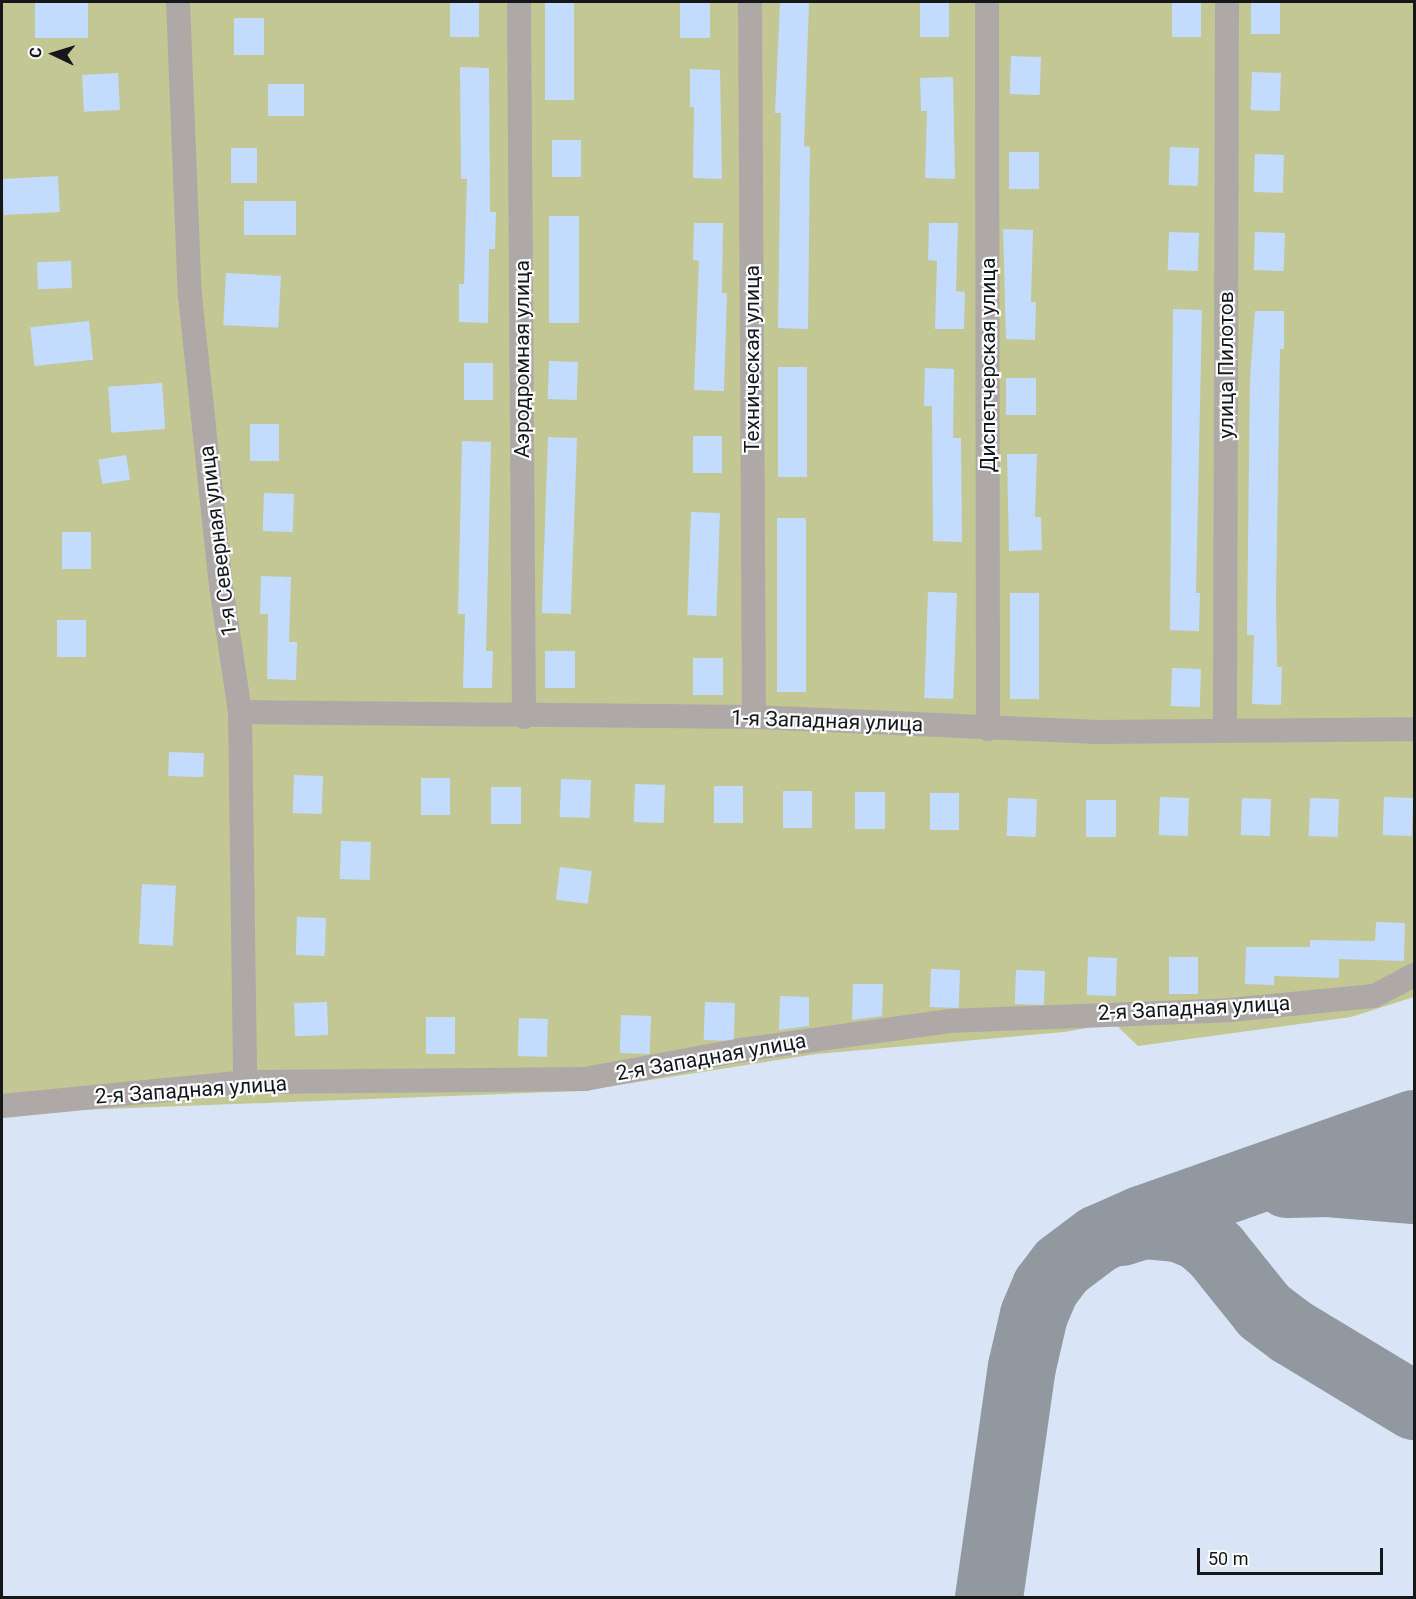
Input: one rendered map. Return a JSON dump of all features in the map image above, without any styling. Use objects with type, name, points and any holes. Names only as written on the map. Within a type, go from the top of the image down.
[{"type":"street","name":"1-я Северная улица","points":[[178,2],[190,296],[221,586],[240,712],[245,1082]]},
{"type":"street","name":"Аэродромная улица","points":[[519,2],[524,717]]},
{"type":"street","name":"Техническая улица","points":[[750,2],[754,717]]},
{"type":"street","name":"Диспетчерская улица","points":[[987,2],[988,729]]},
{"type":"street","name":"улица Пилотов","points":[[1225,729],[1227,2]]},
{"type":"street","name":"1-я Западная улица","points":[[240,712],[524,717],[754,717],[988,729],[1414,729]]},
{"type":"street","name":"2-я Западная улица","points":[[2,1106],[245,1082],[585,1079],[741,1050],[948,1021],[1230,1010],[1374,996],[1414,975]]},
{"type":"shaded area","points":[[1414,997],[1414,1597],[2,1598],[2,1113],[581,1091],[817,1054],[1065,1032],[1114,1023],[1351,1017]]},
{"type":"green space","points":[[2,2],[1414,2],[1414,997],[1351,1017],[1138,1046],[1114,1023],[1065,1032],[817,1054],[581,1091],[2,1113]]},
{"type":"building","points":[[35,2],[88,2],[88,38],[35,38]]},
{"type":"building","points":[[450,2],[479,2],[479,37],[450,37]]},
{"type":"building","points":[[545,2],[574,2],[574,100],[545,100]]},
{"type":"building","points":[[680,2],[710,2],[710,38],[680,38]]},
{"type":"building","points":[[780,2],[809,2],[804,146],[810,147],[808,329],[778,328],[781,113],[775,113]]},
{"type":"building","points":[[920,2],[949,2],[949,37],[920,37]]},
{"type":"building","points":[[1172,2],[1201,2],[1201,37],[1172,37]]},
{"type":"building","points":[[1251,2],[1280,2],[1280,34],[1251,34]]},
{"type":"building","points":[[234,18],[264,18],[264,55],[234,55]]},
{"type":"building","points":[[1011,56],[1041,57],[1040,95],[1010,94]]},
{"type":"building","points":[[460,67],[489,68],[490,212],[496,212],[495,249],[489,249],[488,323],[459,322],[459,284],[464,284],[467,179],[461,179]]},
{"type":"building","points":[[690,69],[720,70],[722,179],[693,178],[694,107],[690,107]]},
{"type":"building","points":[[1252,72],[1281,73],[1280,111],[1251,110]]},
{"type":"building","points":[[118,73],[120,110],[84,112],[82,75]]},
{"type":"building","points":[[953,77],[955,179],[925,178],[927,111],[921,111],[920,78]]},
{"type":"building","points":[[268,84],[304,84],[304,116],[268,116]]},
{"type":"building","points":[[552,140],[581,140],[581,177],[552,177]]},
{"type":"building","points":[[1170,147],[1199,148],[1198,186],[1169,185]]},
{"type":"building","points":[[231,148],[257,148],[257,183],[231,183]]},
{"type":"building","points":[[1009,152],[1039,152],[1039,189],[1009,189]]},
{"type":"building","points":[[1255,154],[1284,155],[1283,193],[1254,192]]},
{"type":"building","points":[[58,176],[60,212],[4,215],[2,179]]},
{"type":"building","points":[[244,201],[296,201],[296,235],[244,235]]},
{"type":"building","points":[[549,216],[579,216],[579,323],[549,323]]},
{"type":"building","points":[[694,223],[723,223],[722,293],[727,293],[724,391],[694,390],[699,261],[693,260]]},
{"type":"building","points":[[929,223],[958,223],[956,291],[965,292],[964,329],[935,329],[937,261],[928,260]]},
{"type":"building","points":[[1003,229],[1033,230],[1031,302],[1036,302],[1035,340],[1006,339]]},
{"type":"building","points":[[1169,232],[1199,233],[1198,271],[1168,270]]},
{"type":"building","points":[[1255,232],[1285,233],[1284,271],[1254,270]]},
{"type":"building","points":[[71,261],[72,288],[38,289],[37,262]]},
{"type":"building","points":[[226,273],[281,276],[278,328],[223,325]]},
{"type":"building","points":[[1173,309],[1202,310],[1196,593],[1200,593],[1199,631],[1170,630]]},
{"type":"building","points":[[1255,311],[1284,311],[1284,349],[1280,349],[1276,598],[1277,667],[1282,667],[1281,705],[1252,704],[1254,635],[1247,635],[1250,378]]},
{"type":"building","points":[[89,321],[93,360],[34,366],[30,327]]},
{"type":"building","points":[[549,361],[578,362],[577,400],[548,399]]},
{"type":"building","points":[[464,363],[493,363],[493,400],[464,400]]},
{"type":"building","points":[[778,367],[807,367],[807,477],[778,477]]},
{"type":"building","points":[[925,368],[954,369],[953,438],[961,438],[962,542],[933,541],[932,406],[924,406]]},
{"type":"building","points":[[1006,378],[1036,378],[1036,415],[1006,415]]},
{"type":"building","points":[[162,383],[165,429],[111,433],[108,387]]},
{"type":"building","points":[[250,424],[279,424],[279,461],[250,461]]},
{"type":"building","points":[[693,436],[722,436],[722,473],[693,473]]},
{"type":"building","points":[[548,437],[577,438],[571,614],[542,613]]},
{"type":"building","points":[[462,441],[491,442],[486,651],[493,651],[492,688],[463,688],[465,614],[458,614]]},
{"type":"building","points":[[1007,454],[1037,454],[1035,517],[1041,517],[1042,550],[1009,551]]},
{"type":"building","points":[[126,455],[130,480],[102,484],[98,459]]},
{"type":"building","points":[[264,493],[294,494],[293,532],[263,531]]},
{"type":"building","points":[[691,512],[720,513],[716,616],[687,615]]},
{"type":"building","points":[[777,518],[806,518],[806,692],[777,692]]},
{"type":"building","points":[[62,532],[91,532],[91,569],[62,569]]},
{"type":"building","points":[[261,576],[291,577],[289,642],[297,642],[296,680],[267,679],[268,614],[260,614]]},
{"type":"building","points":[[928,592],[957,593],[953,699],[924,698]]},
{"type":"building","points":[[1010,593],[1039,593],[1039,699],[1010,699]]},
{"type":"building","points":[[57,620],[86,620],[86,657],[57,657]]},
{"type":"building","points":[[545,651],[575,651],[575,688],[545,688]]},
{"type":"building","points":[[693,658],[723,658],[723,695],[693,695]]},
{"type":"building","points":[[1172,668],[1201,669],[1200,707],[1171,706]]},
{"type":"building","points":[[169,752],[204,753],[203,777],[168,776]]},
{"type":"building","points":[[294,775],[323,776],[322,814],[293,813]]},
{"type":"building","points":[[421,778],[450,778],[450,815],[421,815]]},
{"type":"building","points":[[561,779],[591,780],[590,818],[560,817]]},
{"type":"building","points":[[635,784],[665,785],[664,823],[634,822]]},
{"type":"building","points":[[714,786],[743,786],[743,823],[714,823]]},
{"type":"building","points":[[491,787],[521,787],[521,824],[491,824]]},
{"type":"building","points":[[783,791],[812,791],[812,828],[783,828]]},
{"type":"building","points":[[855,792],[885,792],[885,829],[855,829]]},
{"type":"building","points":[[930,793],[959,793],[959,830],[930,830]]},
{"type":"building","points":[[1160,797],[1189,798],[1188,836],[1159,835]]},
{"type":"building","points":[[1384,797],[1413,798],[1412,836],[1383,835]]},
{"type":"building","points":[[1008,798],[1037,799],[1036,837],[1007,836]]},
{"type":"building","points":[[1242,798],[1271,799],[1270,836],[1241,835]]},
{"type":"building","points":[[1310,798],[1339,799],[1338,837],[1309,836]]},
{"type":"building","points":[[1086,800],[1116,800],[1116,837],[1086,837]]},
{"type":"building","points":[[341,841],[371,842],[370,880],[340,879]]},
{"type":"building","points":[[560,867],[592,871],[588,904],[556,900]]},
{"type":"building","points":[[142,884],[176,886],[173,946],[139,944]]},
{"type":"building","points":[[297,917],[326,918],[325,956],[296,955]]},
{"type":"building","points":[[1376,922],[1405,923],[1404,961],[1339,959],[1339,978],[1274,976],[1274,985],[1245,984],[1246,947],[1310,947],[1310,940],[1375,941]]},
{"type":"building","points":[[1088,957],[1117,958],[1116,996],[1087,995]]},
{"type":"building","points":[[1169,957],[1198,957],[1198,994],[1169,994]]},
{"type":"building","points":[[931,969],[960,970],[959,1008],[930,1007]]},
{"type":"building","points":[[1016,970],[1045,971],[1044,1005],[1015,1004]]},
{"type":"building","points":[[853,984],[883,984],[882,1016],[852,1020]]},
{"type":"building","points":[[780,996],[809,997],[809,1026],[779,1030]]},
{"type":"building","points":[[327,1002],[328,1035],[295,1036],[294,1003]]},
{"type":"building","points":[[705,1002],[735,1003],[734,1041],[704,1040]]},
{"type":"building","points":[[621,1015],[651,1016],[650,1054],[620,1053]]},
{"type":"building","points":[[426,1017],[455,1017],[455,1054],[426,1054]]},
{"type":"building","points":[[519,1018],[548,1019],[547,1057],[518,1056]]},
{"type":"taxiway","points":[[989,1598],[1022,1367],[1034,1315],[1046,1287],[1062,1266],[1098,1239],[1141,1220],[1414,1124]]},
{"type":"taxiway","points":[[1287,1184],[1328,1183],[1414,1190]]},
{"type":"taxiway","points":[[1122,1232],[1143,1225],[1178,1228],[1200,1237],[1216,1251],[1264,1311],[1292,1332],[1414,1406]]}]
